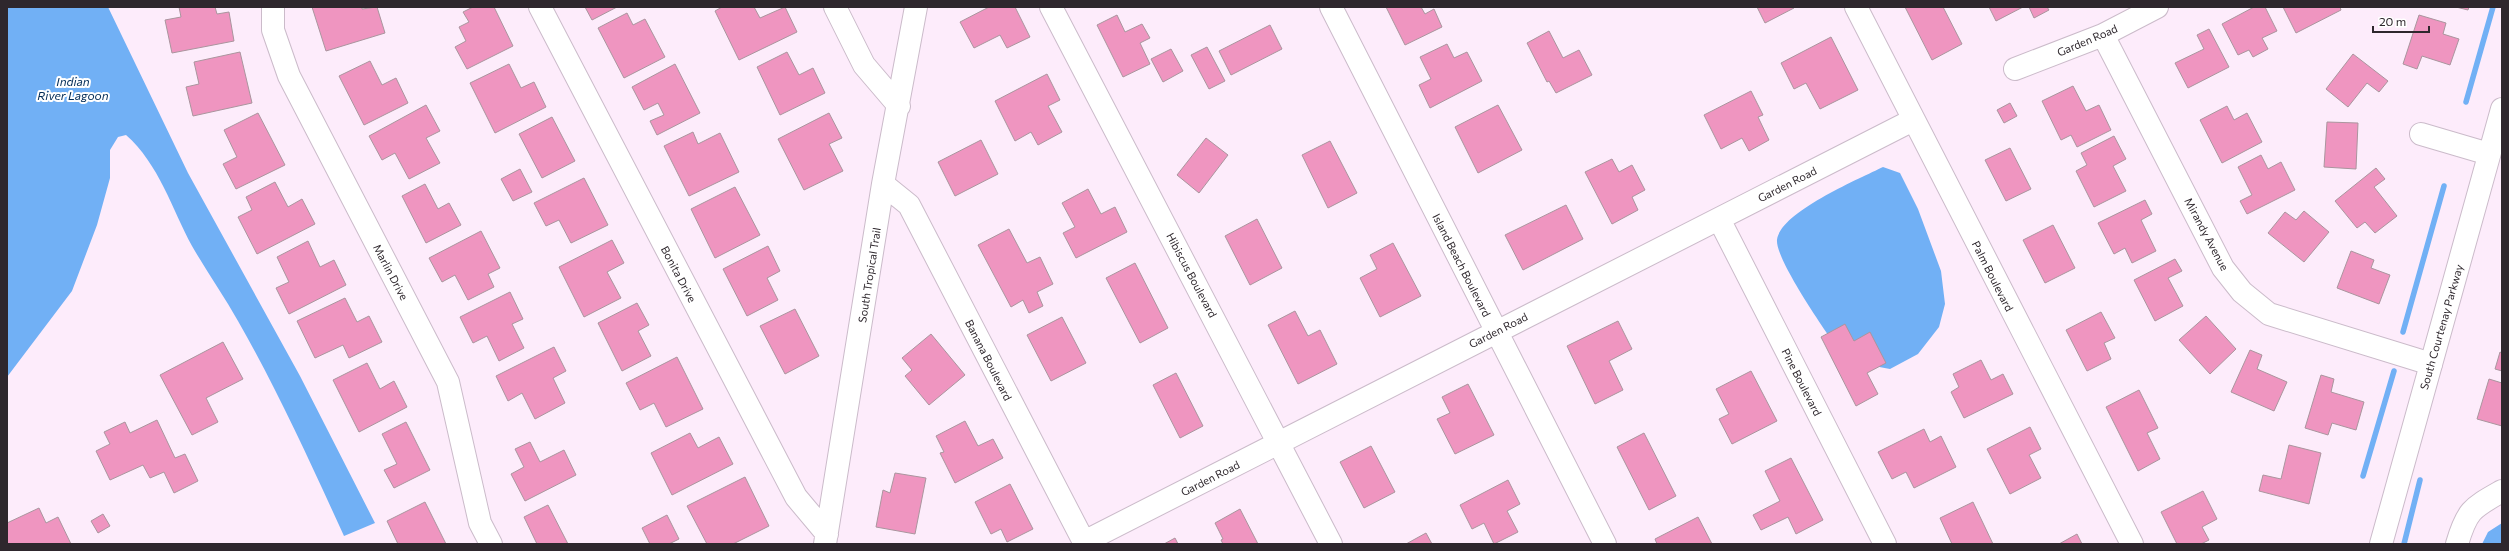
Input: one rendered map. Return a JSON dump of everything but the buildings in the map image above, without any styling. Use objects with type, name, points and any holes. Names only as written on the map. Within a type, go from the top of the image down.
[{"type":"street","name":"Marlin Drive","points":[[272,7],[273,30],[288,76],[448,382],[480,523],[491,544]]},
{"type":"street","name":"Bonita Drive","points":[[540,7],[796,497],[826,539]]},
{"type":"street","points":[[835,7],[864,65],[899,106]]},
{"type":"street","name":"South Tropical Trail","points":[[826,539],[883,184],[899,106],[916,7]]},
{"type":"street","name":"Hibiscus Boulevard","points":[[1051,7],[1331,544]]},
{"type":"street","name":"Island Beach Boulevard","points":[[1331,7],[1605,544]]},
{"type":"street","name":"Palm Boulevard","points":[[1856,7],[2132,544]]},
{"type":"street","name":"Garden Road","points":[[2015,69],[2103,35],[2157,7]]},
{"type":"street","name":"Mirandy Avenue","points":[[2103,35],[2223,268],[2242,292],[2269,314],[2431,364]]},
{"type":"street","name":"South Courtenay Parkway","points":[[2381,544],[2502,109]]},
{"type":"street","name":"Garden Road","points":[[1084,543],[1495,331],[1913,120]]},
{"type":"street","points":[[2421,134],[2489,154]]},
{"type":"street","name":"Banana Boulevard","points":[[883,184],[909,205],[1084,543]]},
{"type":"street","name":"Pine Boulevard","points":[[1719,219],[1885,544]]},
{"type":"street","points":[[2457,544],[2462,528],[2473,508],[2502,491]]},
{"type":"water","name":"Indian River Lagoon","points":[[7,7],[108,7],[188,173],[300,376],[375,523],[344,536],[294,428],[253,347],[192,246],[156,173],[147,159],[126,135],[118,137],[110,150],[110,178],[97,225],[72,291],[7,377]]},
{"type":"water","points":[[1883,167],[1900,173],[1918,209],[1941,271],[1945,304],[1939,327],[1918,354],[1890,369],[1847,361],[1818,320],[1785,265],[1777,240],[1781,229],[1791,218],[1840,188]]},
{"type":"water","points":[[2502,523],[2502,544],[2482,544],[2488,532]]},
{"type":"waterway","points":[[2466,102],[2493,7]]},
{"type":"waterway","points":[[2403,332],[2444,186]]},
{"type":"waterway","points":[[2363,476],[2394,371]]},
{"type":"waterway","points":[[2404,544],[2420,480]]}]
